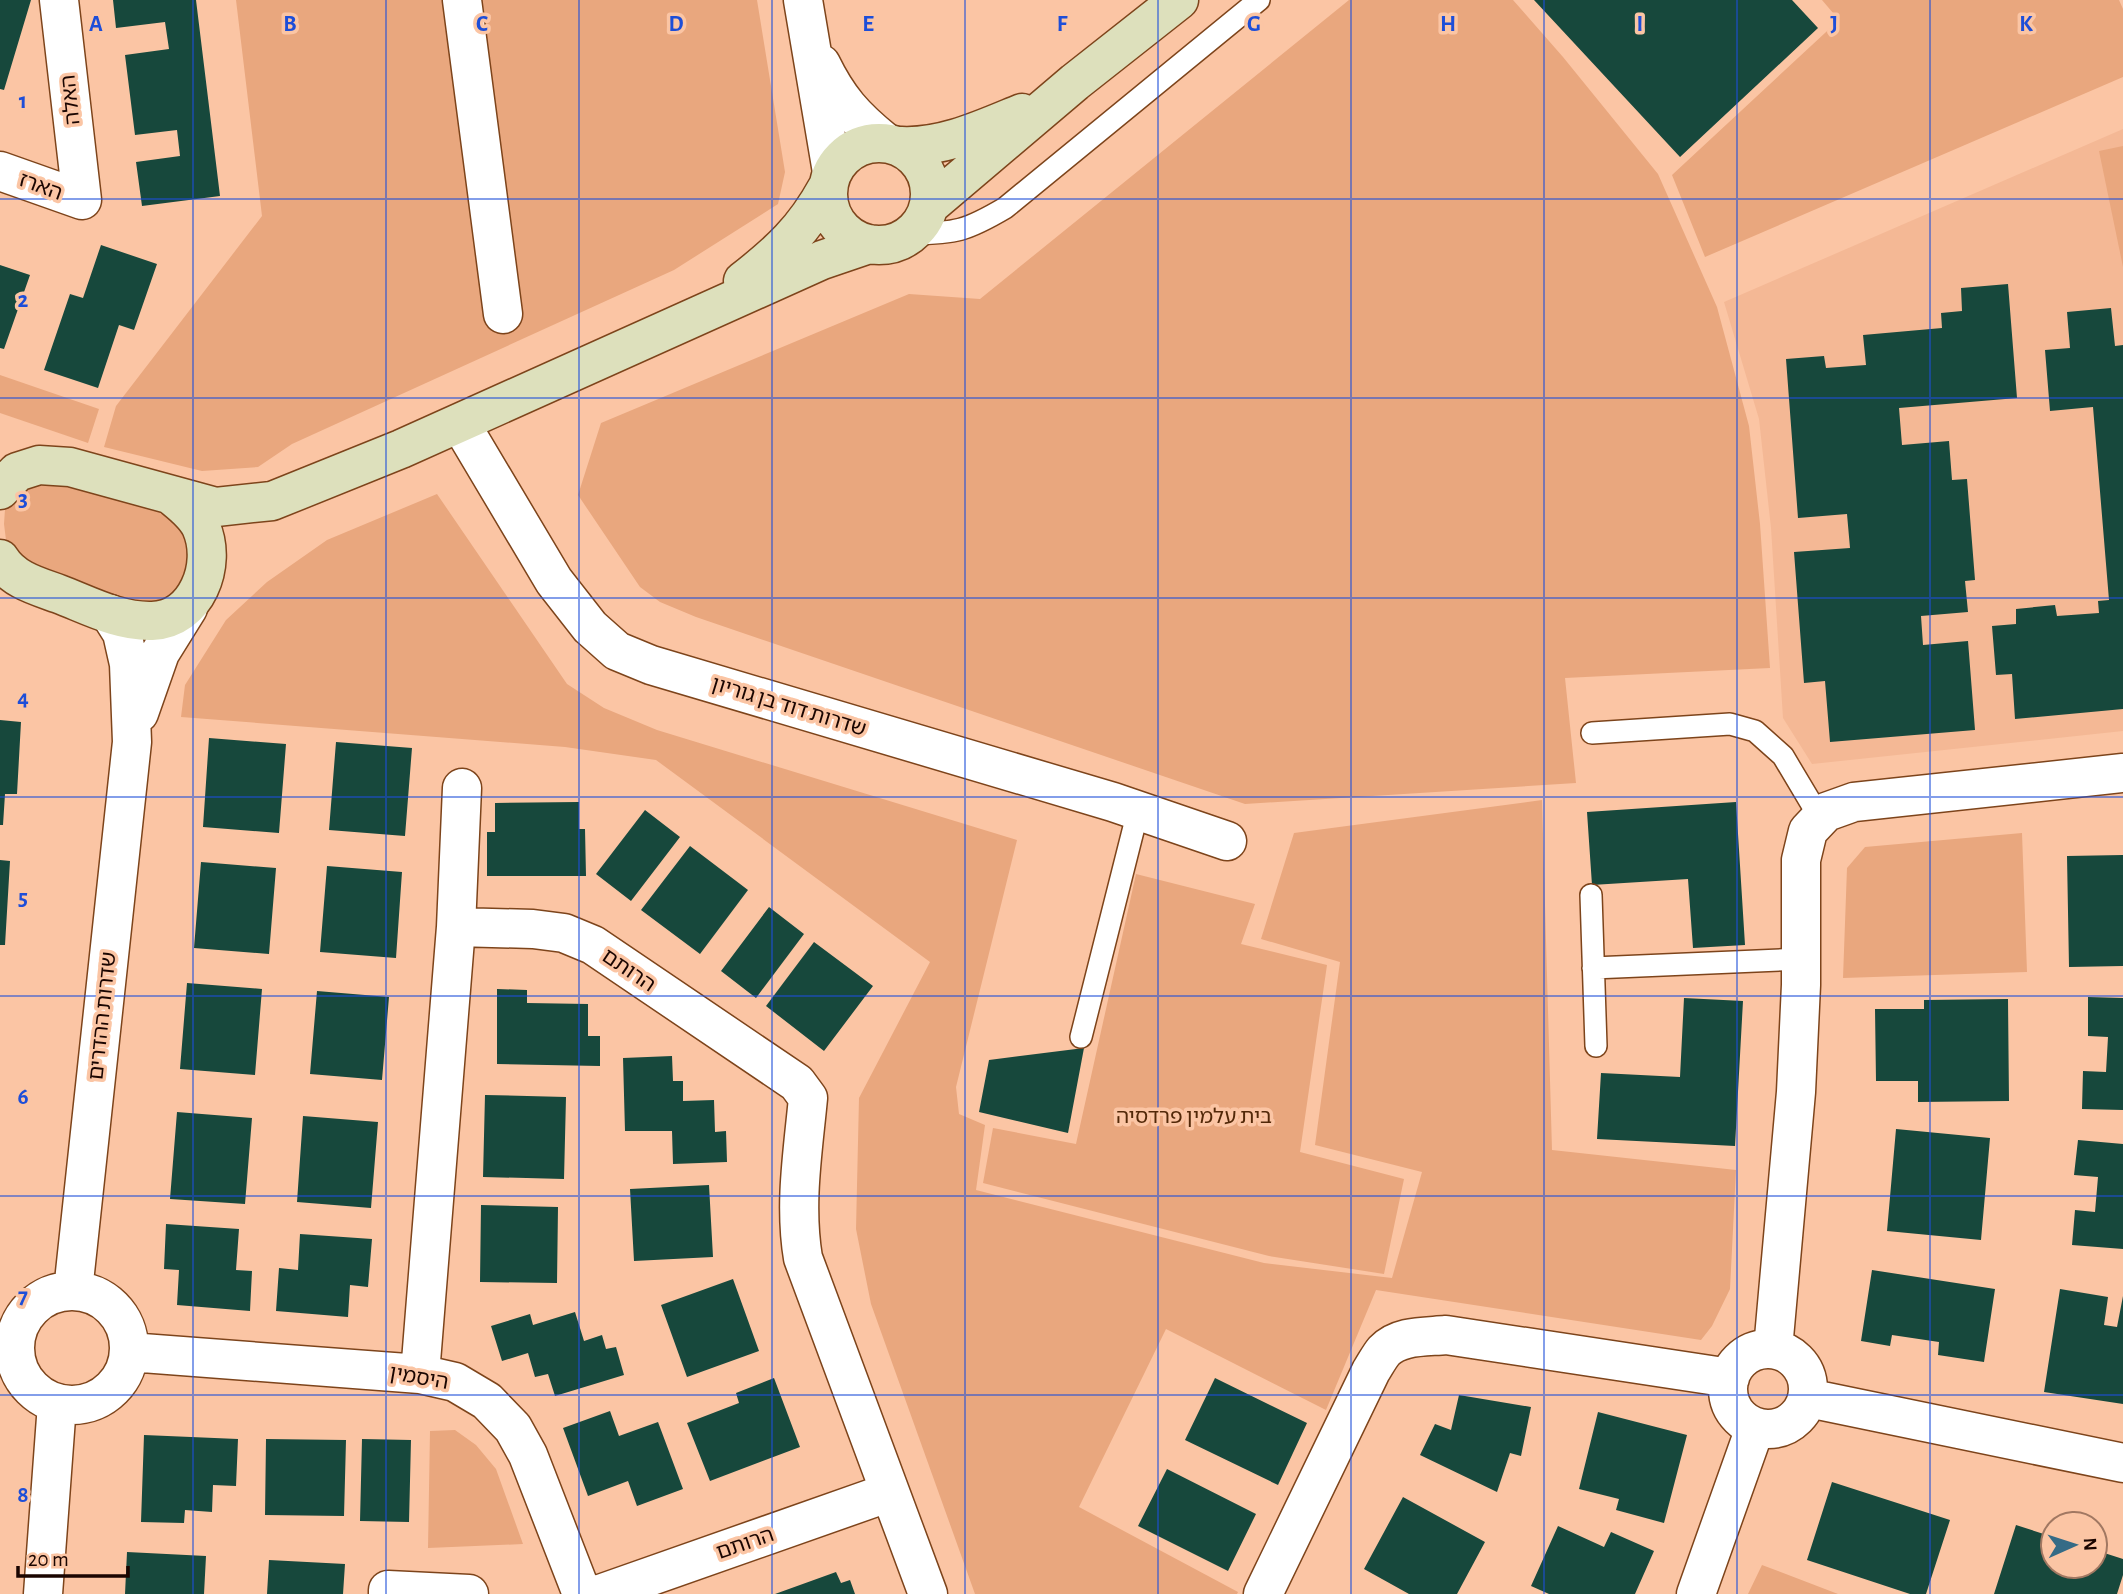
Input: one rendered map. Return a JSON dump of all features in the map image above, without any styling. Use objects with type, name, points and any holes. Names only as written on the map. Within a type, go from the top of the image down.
[{"type":"street","name":"האלה","points":[[59,0],[82,200]]},
{"type":"street","points":[[462,0],[503,314]]},
{"type":"street","points":[[803,0],[830,180],[828,204],[834,220],[846,234],[862,243],[879,246],[896,243],[1075,82],[1179,0]]},
{"type":"street","points":[[809,40],[840,99],[863,124],[914,156],[925,170],[930,187],[921,219]]},
{"type":"street","points":[[706,310],[764,265],[793,237],[812,216],[840,159],[853,148],[869,143],[922,147],[971,134],[1032,109],[1075,82]]},
{"type":"street","name":"הארז","points":[[0,171],[82,200]]},
{"type":"street","points":[[0,453],[39,465],[70,467],[216,507],[272,501],[401,449],[822,260],[869,244]]},
{"type":"street","name":"שדרות דוד בן גוריון","points":[[460,423],[555,581],[590,627],[617,650],[651,665],[1138,811],[1227,841]]},
{"type":"street","points":[[0,490],[17,472],[39,465]]},
{"type":"street","points":[[0,559],[20,579],[121,618],[153,621],[175,615],[188,608],[199,589],[207,557],[202,528],[191,512],[172,496]]},
{"type":"street","points":[[205,564],[226,538],[272,501]]},
{"type":"street","points":[[0,590],[39,587]]},
{"type":"street","name":"שדרות ההדרים","points":[[73,1291],[132,742],[142,698],[160,653],[188,608]]},
{"type":"street","name":"שדרות ההדרים","points":[[110,614],[122,632],[129,664],[132,742]]},
{"type":"street","points":[[1773,1349],[1796,1092],[1801,960],[1801,859],[1808,831],[1826,812],[1854,802],[2123,773]]},
{"type":"street","points":[[420,1374],[456,928],[462,788]]},
{"type":"street","name":"הרותם","points":[[456,928],[533,929],[564,933],[593,945],[797,1083],[808,1098],[799,1192],[798,1229],[803,1258],[922,1578]]},
{"type":"street","points":[[73,1291],[90,1294],[107,1303],[120,1317],[128,1334],[129,1352],[126,1368],[117,1384],[104,1395],[89,1403],[57,1404],[29,1386],[8,1339],[28,1311],[41,1300],[56,1293],[73,1291]]},
{"type":"street","points":[[1263,1594],[1371,1371],[1384,1351],[1409,1338],[1446,1335],[1730,1378]]},
{"type":"street","points":[[1760,1349],[1773,1349],[1796,1359],[1805,1371],[1808,1398],[1794,1421],[1782,1428],[1768,1430],[1755,1428],[1743,1421],[1728,1397],[1730,1378],[1738,1362],[1760,1349]]},
{"type":"street","name":"היסמין","points":[[129,1352],[420,1374],[455,1382],[486,1401],[513,1428],[528,1455],[582,1594]]},
{"type":"street","points":[[1808,1398],[2123,1463]]},
{"type":"street","points":[[43,1594],[57,1404]]},
{"type":"street","points":[[1696,1594],[1755,1428]]},
{"type":"street","name":"הרותם","points":[[600,1594],[890,1492]]},
{"type":"street","points":[[388,1594],[388,1590],[469,1594]]},
{"type":"lane","points":[[921,219],[947,233],[972,228],[1005,208],[1259,0]]},
{"type":"lane","points":[[1592,733],[1730,724],[1755,731],[1783,756],[1820,818]]},
{"type":"lane","points":[[1081,1037],[1138,811]]},
{"type":"lane","points":[[1591,895],[1595,1046]]},
{"type":"lane","points":[[1593,968],[1801,960]]},
{"type":"shaded area","points":[[2123,129],[2123,731],[1812,764],[1783,718],[1771,528],[1759,419],[1724,302]]},
{"type":"green space","points":[[236,0],[757,0],[785,172],[778,204],[674,270],[292,444],[258,467],[202,471],[104,447],[116,406],[262,216]]},
{"type":"green space","points":[[1349,0],[1513,0],[1658,174],[1717,307],[1749,426],[1760,524],[1770,668],[1565,678],[1576,783],[1245,804],[696,617],[660,602],[640,587],[578,495],[601,423],[909,294],[980,299]]},
{"type":"green space","points":[[1822,0],[2119,0],[2123,9],[2123,77],[1705,257],[1672,175],[1839,20]]},
{"type":"green space","points":[[2123,146],[2123,267],[2099,151]]},
{"type":"green space","points":[[0,375],[99,409],[88,443],[0,413]]},
{"type":"green space","points":[[67,482],[165,509],[180,522],[192,557],[185,582],[167,601],[124,603],[28,566],[15,553],[6,540],[4,524],[5,509],[14,496],[25,485]]},
{"type":"green space","points":[[437,494],[567,684],[604,708],[657,730],[1017,840],[956,1087],[959,1114],[985,1125],[976,1190],[1264,1263],[1392,1278],[1422,1172],[1315,1145],[1340,962],[1261,939],[1294,833],[1542,800],[1552,1150],[1736,1170],[1730,1289],[1712,1326],[1701,1340],[1376,1290],[1326,1410],[1166,1329],[1079,1507],[1238,1592],[1237,1594],[975,1594],[871,1304],[856,1229],[859,1098],[930,962],[656,760],[565,747],[181,717],[185,685],[226,620],[267,582],[327,540]]},
{"type":"green space","points":[[2022,833],[2027,972],[1843,978],[1847,868],[1865,847]]},
{"type":"green space","name":"בית עלמין פרדסיה","points":[[1136,874],[1255,904],[1241,944],[1327,965],[1300,1152],[1404,1179],[1384,1274],[1269,1256],[983,1183],[993,1128],[1076,1144]]},
{"type":"green space","points":[[455,1430],[476,1445],[496,1469],[523,1544],[428,1548],[430,1431]]},
{"type":"green space","points":[[1762,1565],[1838,1594],[1748,1594]]},
{"type":"building","points":[[0,0],[31,0],[4,90],[0,89]]},
{"type":"building","points":[[113,0],[196,0],[220,196],[142,206],[136,162],[180,156],[177,130],[135,135],[125,55],[169,49],[165,22],[116,28]]},
{"type":"building","points":[[1534,0],[1792,0],[1818,28],[1680,157]]},
{"type":"building","points":[[101,245],[157,264],[134,330],[119,325],[98,388],[44,370],[70,294],[83,298]]},
{"type":"building","points":[[0,265],[30,275],[4,349],[0,348]]},
{"type":"building","points":[[2008,284],[2017,398],[1899,408],[1902,445],[1949,441],[1952,480],[1967,479],[1975,580],[1965,581],[1968,612],[1921,616],[1923,645],[1968,641],[1975,730],[1830,742],[1825,681],[1804,683],[1794,552],[1850,548],[1847,514],[1798,518],[1786,359],[1824,356],[1826,368],[1866,365],[1863,335],[1942,328],[1941,313],[1962,311],[1961,288]]},
{"type":"building","points":[[2111,308],[2115,346],[2123,345],[2123,709],[2015,719],[2012,674],[1996,675],[1992,626],[2016,624],[2016,609],[2055,605],[2057,616],[2099,613],[2098,601],[2109,600],[2093,407],[2050,411],[2045,350],[2070,348],[2067,312]]},
{"type":"building","points":[[0,720],[21,722],[17,794],[5,794],[3,825],[0,825]]},
{"type":"building","points":[[209,738],[286,744],[279,833],[203,827]]},
{"type":"building","points":[[336,742],[412,748],[405,836],[329,830]]},
{"type":"building","points":[[579,802],[579,829],[585,829],[586,876],[487,876],[487,832],[495,832],[495,803]]},
{"type":"building","points":[[1736,802],[1745,945],[1693,948],[1688,879],[1592,885],[1587,812]]},
{"type":"building","points":[[645,810],[680,837],[631,901],[596,874]]},
{"type":"building","points":[[690,846],[748,890],[700,954],[641,910]]},
{"type":"building","points":[[2123,855],[2123,966],[2069,967],[2067,856]]},
{"type":"building","points":[[0,860],[10,861],[5,945],[0,945]]},
{"type":"building","points":[[201,862],[276,868],[269,954],[194,948]]},
{"type":"building","points":[[327,866],[402,872],[396,958],[320,952]]},
{"type":"building","points":[[769,907],[804,934],[756,998],[721,971]]},
{"type":"building","points":[[814,942],[873,986],[824,1051],[766,1006]]},
{"type":"building","points":[[187,983],[262,989],[255,1075],[180,1069]]},
{"type":"building","points":[[497,989],[527,990],[527,1003],[588,1004],[588,1036],[600,1036],[600,1066],[497,1064]]},
{"type":"building","points":[[317,991],[389,997],[382,1080],[310,1074]]},
{"type":"building","points":[[2088,997],[2123,998],[2123,1110],[2082,1109],[2083,1071],[2106,1072],[2108,1037],[2088,1036]]},
{"type":"building","points":[[1684,998],[1743,1001],[1735,1146],[1597,1139],[1601,1073],[1680,1077]]},
{"type":"building","points":[[2008,999],[2009,1101],[1918,1102],[1918,1081],[1876,1081],[1875,1009],[1924,1009],[1924,1000]]},
{"type":"building","points":[[1084,1048],[1068,1133],[979,1112],[989,1060]]},
{"type":"building","points":[[672,1056],[673,1081],[683,1081],[683,1101],[714,1100],[715,1132],[726,1131],[727,1162],[673,1164],[672,1131],[625,1131],[623,1058]]},
{"type":"building","points":[[485,1095],[566,1097],[564,1179],[483,1177]]},
{"type":"building","points":[[177,1112],[252,1118],[245,1204],[170,1199]]},
{"type":"building","points":[[303,1116],[378,1122],[371,1208],[297,1202]]},
{"type":"building","points":[[1896,1129],[1990,1138],[1981,1240],[1887,1231]]},
{"type":"building","points":[[2078,1140],[2123,1144],[2123,1249],[2072,1245],[2075,1210],[2095,1212],[2098,1177],[2074,1175]]},
{"type":"building","points":[[709,1185],[713,1257],[634,1261],[630,1189]]},
{"type":"building","points":[[481,1205],[558,1207],[557,1283],[480,1282]]},
{"type":"building","points":[[166,1224],[239,1229],[236,1270],[252,1271],[250,1311],[177,1305],[179,1270],[164,1269]]},
{"type":"building","points":[[300,1234],[372,1239],[368,1287],[350,1285],[348,1317],[276,1311],[279,1268],[298,1270]]},
{"type":"building","points":[[1872,1270],[1995,1289],[1984,1362],[1938,1355],[1939,1342],[1892,1335],[1890,1346],[1861,1341]]},
{"type":"building","points":[[733,1279],[759,1351],[687,1377],[661,1305]]},
{"type":"building","points":[[2060,1289],[2108,1297],[2104,1325],[2117,1327],[2123,1296],[2123,1404],[2044,1392]]},
{"type":"building","points":[[575,1312],[584,1341],[602,1335],[606,1349],[616,1347],[624,1375],[555,1396],[548,1374],[535,1377],[528,1353],[502,1361],[491,1326],[530,1314],[533,1325]]},
{"type":"building","points":[[774,1378],[800,1447],[710,1481],[687,1423],[739,1403],[736,1393]]},
{"type":"building","points":[[1215,1378],[1307,1423],[1278,1485],[1185,1440]]},
{"type":"building","points":[[1459,1395],[1531,1407],[1521,1456],[1510,1453],[1497,1492],[1420,1455],[1435,1424],[1451,1430]]},
{"type":"building","points":[[610,1411],[619,1436],[658,1422],[683,1489],[637,1506],[628,1481],[588,1496],[563,1428]]},
{"type":"building","points":[[1598,1412],[1687,1435],[1664,1523],[1616,1510],[1619,1499],[1579,1489]]},
{"type":"building","points":[[144,1435],[238,1439],[236,1486],[213,1485],[212,1512],[185,1510],[184,1523],[141,1522]]},
{"type":"building","points":[[266,1439],[346,1440],[344,1516],[265,1515]]},
{"type":"building","points":[[362,1439],[411,1440],[409,1522],[360,1521]]},
{"type":"building","points":[[1167,1469],[1256,1514],[1228,1571],[1138,1526]]},
{"type":"building","points":[[1832,1482],[1950,1520],[1926,1594],[1910,1594],[1807,1560]]},
{"type":"building","points":[[1403,1497],[1485,1542],[1457,1594],[1409,1594],[1364,1569]]},
{"type":"building","points":[[2016,1525],[2039,1532],[2039,1580],[2109,1580],[2109,1554],[2123,1559],[2123,1575],[2117,1594],[1994,1594]]},
{"type":"building","points":[[1558,1526],[1604,1547],[1611,1532],[1654,1551],[1635,1594],[1549,1594],[1531,1586]]},
{"type":"building","points":[[127,1552],[206,1556],[204,1594],[125,1594]]},
{"type":"building","points":[[269,1560],[345,1564],[343,1594],[267,1594]]},
{"type":"building","points":[[836,1572],[841,1583],[850,1580],[855,1594],[775,1594]]}]
